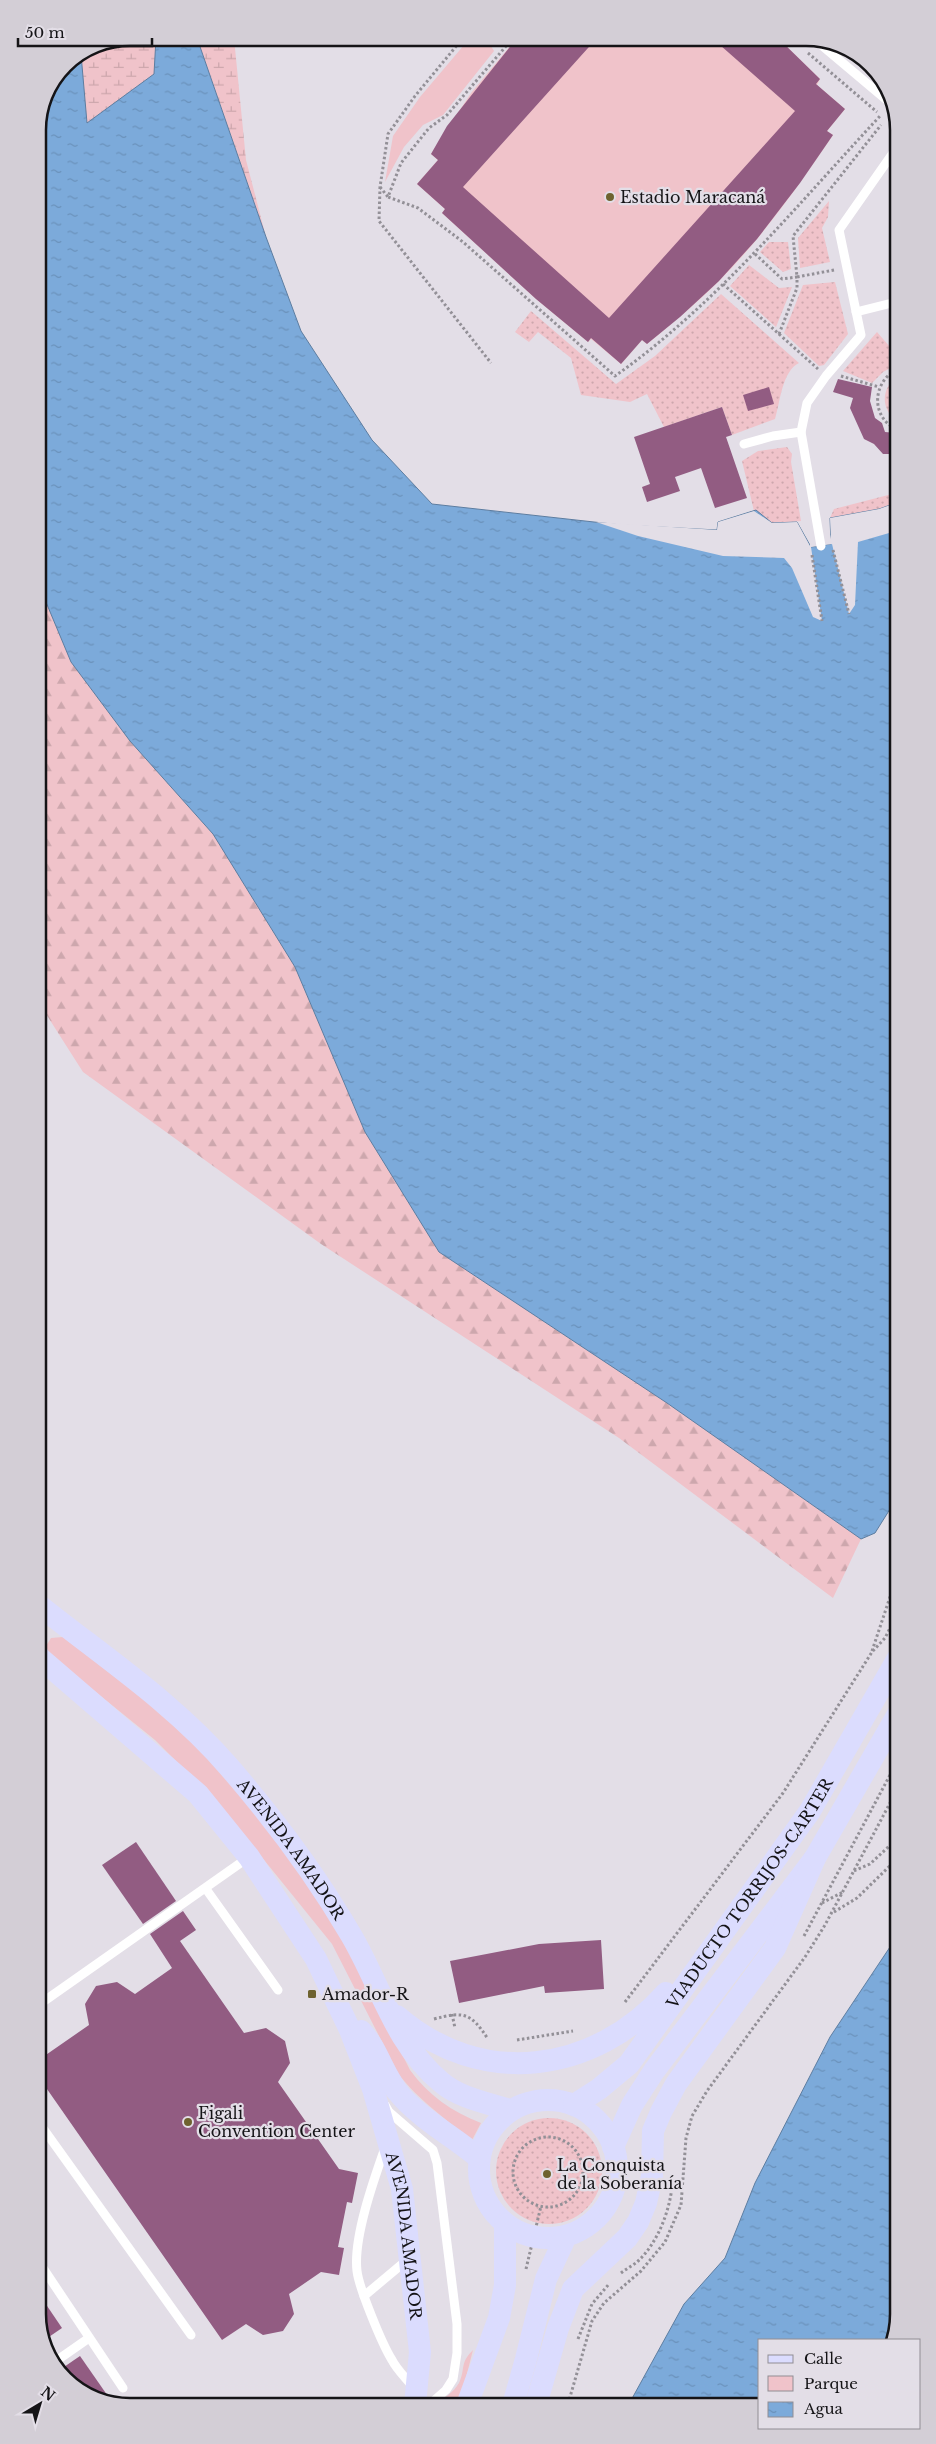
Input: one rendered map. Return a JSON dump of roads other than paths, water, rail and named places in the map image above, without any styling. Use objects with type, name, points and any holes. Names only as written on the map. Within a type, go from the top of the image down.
[{"type":"main road","name":"AVENIDA AMADOR","points":[[46,1611],[186,1722],[229,1766],[285,1836],[319,1884],[351,1935],[384,2005],[417,2056],[442,2084],[458,2093],[510,2110]]},
{"type":"main road","name":"AVENIDA AMADOR","points":[[46,1663],[198,1794],[249,1857],[316,1959],[342,2014],[373,2089],[402,2189],[420,2352],[420,2398]]},
{"type":"main road","name":"VIADUCTO TORRIJOS-CARTER","points":[[574,2105],[599,2089],[629,2064],[810,1811],[890,1671]]},
{"type":"main road","name":"VIADUCTO TORRIJOS-CARTER","points":[[613,2147],[632,2105],[654,2071],[815,1858],[890,1728]]},
{"type":"main road","points":[[538,2398],[558,2328],[573,2288],[627,2238],[638,2222],[646,2203],[652,2176],[653,2131],[661,2112],[676,2084],[775,1948],[815,1858]]},
{"type":"main road","points":[[384,2005],[407,2025],[448,2050],[492,2061],[529,2064],[569,2057],[604,2041],[650,2011],[737,1913]]},
{"type":"main road","name":"AVENIDA AMADOR","points":[[342,2014],[367,2038],[390,2082],[403,2098],[423,2117],[479,2158]]},
{"type":"main road","points":[[541,2100],[558,2100],[574,2105],[591,2115],[598,2122],[604,2129],[613,2147],[617,2163],[616,2179],[612,2195],[605,2209],[594,2221],[581,2230],[566,2236],[544,2239],[523,2234],[505,2224],[488,2205],[479,2183],[479,2158],[485,2139],[495,2123],[510,2110],[525,2103],[541,2100]]},
{"type":"main road","points":[[470,2398],[499,2318],[505,2285],[505,2224]]},
{"type":"main road","points":[[515,2398],[546,2279],[566,2236]]},
{"type":"lane","points":[[826,49],[882,96]]},
{"type":"lane","points":[[822,546],[801,432],[807,403],[828,374],[861,335],[839,230],[890,157]]},
{"type":"lane","points":[[856,312],[890,304]]},
{"type":"lane","points":[[744,444],[773,436],[801,432]]},
{"type":"lane","points":[[46,2000],[249,1857]]},
{"type":"lane","points":[[206,1889],[278,1990]]},
{"type":"lane","points":[[373,2089],[389,2112],[433,2150],[437,2163],[457,2324],[457,2353],[453,2379],[446,2390],[425,2398]]},
{"type":"lane","points":[[46,2132],[191,2336]]},
{"type":"lane","points":[[389,2139],[369,2194],[358,2251],[357,2271],[364,2296],[392,2360],[419,2398]]},
{"type":"lane","points":[[364,2296],[411,2257]]},
{"type":"lane","points":[[46,2273],[122,2388]]},
{"type":"lane","points":[[59,2359],[89,2338]]},
{"type":"water","points":[[156,46],[200,46],[266,237],[301,331],[372,440],[432,504],[621,525],[717,530],[718,522],[756,510],[772,523],[797,522],[811,547],[831,544],[830,518],[890,505],[890,1509],[875,1533],[861,1539],[667,1403],[439,1252],[365,1132],[295,967],[213,834],[130,741],[71,662],[46,602],[46,125],[55,93],[64,79],[82,62],[87,123],[154,74]]},
{"type":"water","points":[[890,1947],[890,2313],[885,2339],[758,2339],[758,2398],[632,2398],[684,2304],[725,2258],[755,2183],[830,2037]]},
{"type":"place","name":"Estadio Maracaná","points":[[610,197]]},
{"type":"place","name":"Amador-R","points":[[312,1994]]},
{"type":"place","name":"Figali Convention Center","points":[[188,2122]]},
{"type":"place","name":"La Conquista de la Soberanía","points":[[547,2174]]}]
